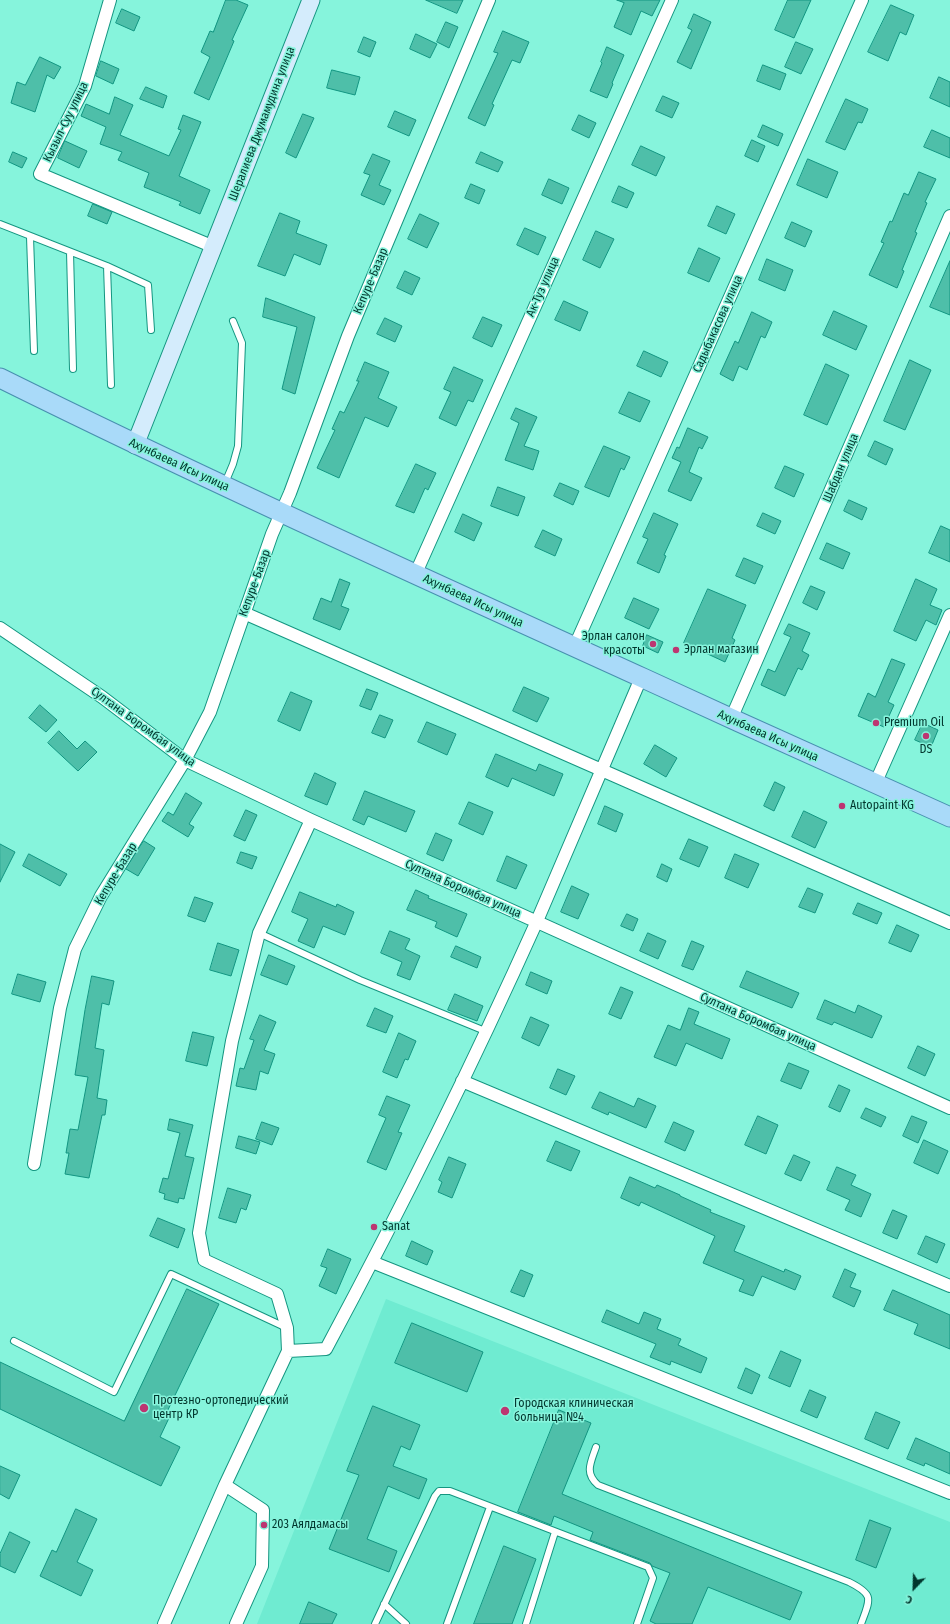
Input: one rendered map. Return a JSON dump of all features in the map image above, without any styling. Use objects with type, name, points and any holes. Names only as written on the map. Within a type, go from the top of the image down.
[{"type":"main road","name":"Ахунбаева Исы улица","points":[[0,378],[135,445],[281,514],[950,817]]},
{"type":"street","name":"Кызыл-Суу улица","points":[[110,0],[85,86],[40,174],[214,247]]},
{"type":"street","name":"Шералиева Джумамудина улица","points":[[135,445],[311,0]]},
{"type":"street","name":"Кепуре-Базар","points":[[34,1164],[60,1008],[76,950],[101,896],[185,760],[210,712],[244,613],[348,336],[489,0]]},
{"type":"street","name":"Ак-Туз улица","points":[[415,574],[672,0]]},
{"type":"street","name":"Садыбакасова улица","points":[[574,648],[862,0]]},
{"type":"street","name":"Шабдан улица","points":[[731,719],[950,216]]},
{"type":"street","points":[[244,613],[950,924]]},
{"type":"street","points":[[875,784],[950,615]]},
{"type":"street","name":"Султана Боромбая улица","points":[[0,628],[102,697],[185,760],[311,820],[950,1108]]},
{"type":"street","points":[[288,1350],[326,1349],[372,1262],[462,1081],[536,922],[641,678]]},
{"type":"street","points":[[164,1624],[225,1485],[288,1350],[286,1328],[277,1294],[204,1260],[199,1233],[232,1041],[259,934],[311,820]]},
{"type":"street","points":[[462,1081],[950,1286]]},
{"type":"street","points":[[372,1262],[950,1493]]},
{"type":"street","points":[[225,1485],[263,1510],[262,1566],[236,1624]]},
{"type":"lane","points":[[0,224],[107,266],[148,285],[151,330]]},
{"type":"lane","points":[[30,237],[34,351]]},
{"type":"lane","points":[[70,252],[73,369]]},
{"type":"lane","points":[[107,266],[111,385]]},
{"type":"lane","points":[[224,486],[233,464],[238,446],[242,343],[232,321]]},
{"type":"lane","points":[[259,934],[360,980],[485,1031]]},
{"type":"lane","points":[[14,1341],[114,1392],[171,1274],[286,1328]]},
{"type":"lane","points":[[596,1447],[589,1472],[592,1480],[598,1485],[848,1582],[862,1589],[868,1596],[869,1603],[861,1624]]},
{"type":"lane","points":[[375,1624],[439,1491],[450,1491],[648,1567],[653,1578],[637,1624]]},
{"type":"lane","points":[[447,1624],[490,1507]]},
{"type":"lane","points":[[526,1624],[555,1532]]},
{"type":"lane","points":[[384,1604],[406,1624]]},
{"type":"shaded area","name":"Городская клиническая больница №4","points":[[386,1299],[950,1522],[950,1624],[257,1624]]},
{"type":"building","points":[[226,0],[236,0],[248,5],[232,40],[234,41],[209,100],[194,93],[210,57],[201,52],[210,31],[213,32]]},
{"type":"building","points":[[426,0],[463,0],[457,13]]},
{"type":"building","points":[[617,0],[660,0],[652,16],[641,11],[631,35],[614,27],[624,3]]},
{"type":"building","points":[[788,0],[811,0],[794,38],[775,30]]},
{"type":"building","points":[[891,5],[914,15],[906,35],[900,32],[888,61],[868,52]]},
{"type":"building","points":[[122,9],[140,17],[134,31],[116,23]]},
{"type":"building","points":[[694,14],[711,22],[691,69],[677,62],[692,30],[688,28]]},
{"type":"building","points":[[446,22],[458,27],[449,48],[437,42]]},
{"type":"building","points":[[503,31],[529,42],[520,63],[512,60],[492,104],[494,105],[485,126],[468,118],[498,53],[494,52]]},
{"type":"building","points":[[416,34],[437,44],[430,58],[410,49]]},
{"type":"building","points":[[364,37],[376,42],[370,57],[358,52]]},
{"type":"building","points":[[796,42],[813,49],[801,74],[785,67]]},
{"type":"building","points":[[607,47],[624,55],[607,98],[590,91]]},
{"type":"building","points":[[40,57],[61,67],[54,79],[47,75],[35,112],[11,103],[17,82],[25,85]]},
{"type":"building","points":[[101,61],[119,69],[113,84],[96,76]]},
{"type":"building","points":[[763,65],[786,74],[780,90],[757,81]]},
{"type":"building","points":[[332,70],[360,77],[355,95],[327,88]]},
{"type":"building","points":[[939,77],[950,82],[950,107],[930,98]]},
{"type":"building","points":[[146,87],[167,96],[163,108],[140,99]]},
{"type":"building","points":[[663,96],[679,103],[672,118],[656,111]]},
{"type":"building","points":[[115,97],[133,105],[120,135],[169,156],[181,130],[178,129],[183,115],[201,122],[179,176],[210,190],[200,214],[179,205],[181,202],[144,187],[149,173],[118,160],[122,152],[100,144],[106,127],[81,116],[86,104],[109,114]]},
{"type":"building","points":[[846,99],[868,109],[862,123],[858,122],[845,150],[826,142]]},
{"type":"building","points":[[395,111],[416,120],[409,136],[388,127]]},
{"type":"building","points":[[303,114],[314,118],[296,158],[286,153]]},
{"type":"building","points":[[579,115],[596,123],[589,138],[572,130]]},
{"type":"building","points":[[763,125],[783,134],[778,146],[758,137]]},
{"type":"building","points":[[932,130],[950,138],[950,158],[924,147]]},
{"type":"building","points":[[752,140],[765,146],[758,162],[745,156]]},
{"type":"building","points":[[65,141],[87,151],[79,168],[58,158]]},
{"type":"building","points":[[641,146],[665,157],[656,176],[632,165]]},
{"type":"building","points":[[13,152],[27,158],[22,168],[9,162]]},
{"type":"building","points":[[481,152],[503,162],[498,172],[476,163]]},
{"type":"building","points":[[373,154],[390,161],[379,185],[391,190],[384,205],[361,195],[370,175],[364,173]]},
{"type":"building","points":[[808,159],[838,172],[827,198],[797,185]]},
{"type":"building","points":[[919,172],[936,179],[925,202],[927,203],[915,232],[917,233],[902,270],[904,271],[897,288],[869,275],[884,243],[881,242],[890,221],[892,222],[904,193],[908,195]]},
{"type":"building","points":[[549,179],[569,188],[562,204],[542,195]]},
{"type":"building","points":[[471,184],[485,190],[479,204],[465,198]]},
{"type":"building","points":[[619,186],[634,193],[627,208],[612,202]]},
{"type":"building","points":[[93,204],[112,212],[107,224],[88,216]]},
{"type":"building","points":[[717,206],[735,214],[726,234],[708,226]]},
{"type":"building","points":[[280,213],[300,221],[296,233],[327,245],[320,265],[294,254],[285,276],[258,266]]},
{"type":"building","points":[[420,214],[439,223],[427,248],[408,239]]},
{"type":"building","points":[[792,222],[812,231],[805,247],[785,238]]},
{"type":"building","points":[[525,228],[546,237],[538,255],[517,245]]},
{"type":"building","points":[[596,231],[614,239],[600,268],[583,260]]},
{"type":"building","points":[[699,248],[720,258],[709,282],[688,273]]},
{"type":"building","points":[[767,259],[793,270],[785,291],[759,280]]},
{"type":"building","points":[[950,261],[950,315],[930,307]]},
{"type":"building","points":[[405,271],[420,278],[412,295],[397,288]]},
{"type":"building","points":[[266,298],[315,317],[295,394],[282,389],[297,327],[263,317]]},
{"type":"building","points":[[564,301],[588,312],[580,331],[555,320]]},
{"type":"building","points":[[834,311],[867,326],[856,350],[823,335]]},
{"type":"building","points":[[752,312],[772,322],[765,338],[761,336],[747,370],[739,366],[733,381],[720,374],[735,341],[738,343]]},
{"type":"building","points":[[483,317],[502,325],[492,347],[473,338]]},
{"type":"building","points":[[385,318],[402,326],[395,342],[377,334]]},
{"type":"building","points":[[644,351],[668,362],[661,377],[637,366]]},
{"type":"building","points":[[910,360],[931,370],[905,430],[884,421]]},
{"type":"building","points":[[365,362],[389,372],[378,398],[397,407],[388,427],[365,417],[339,478],[317,468],[335,430],[332,429],[340,411],[344,413],[359,381],[357,381]]},
{"type":"building","points":[[826,364],[849,375],[827,425],[804,415]]},
{"type":"building","points":[[454,367],[483,380],[473,402],[468,400],[456,426],[439,418],[451,392],[444,389]]},
{"type":"building","points":[[629,392],[650,401],[640,422],[619,413]]},
{"type":"building","points":[[516,408],[537,417],[524,446],[539,451],[533,470],[505,460],[519,423],[511,419]]},
{"type":"building","points":[[688,428],[708,437],[702,449],[699,447],[689,472],[702,478],[691,501],[668,491],[681,462],[672,458],[677,447],[679,448]]},
{"type":"building","points":[[875,441],[893,449],[886,465],[868,456]]},
{"type":"building","points":[[604,446],[630,457],[624,470],[621,468],[609,497],[585,487]]},
{"type":"building","points":[[416,464],[436,473],[428,490],[425,488],[414,513],[396,506]]},
{"type":"building","points":[[785,466],[804,474],[794,497],[775,488]]},
{"type":"building","points":[[560,483],[579,491],[573,505],[554,496]]},
{"type":"building","points":[[498,487],[525,497],[518,516],[491,506]]},
{"type":"building","points":[[849,500],[867,508],[862,520],[844,511]]},
{"type":"building","points":[[654,513],[678,524],[664,555],[666,556],[659,573],[637,563],[648,539],[643,537]]},
{"type":"building","points":[[763,513],[781,521],[775,534],[757,526]]},
{"type":"building","points":[[463,514],[482,523],[474,541],[455,532]]},
{"type":"building","points":[[941,526],[950,530],[950,562],[929,553]]},
{"type":"building","points":[[543,530],[562,539],[555,556],[535,547]]},
{"type":"building","points":[[827,543],[850,553],[843,569],[820,559]]},
{"type":"building","points":[[744,558],[763,566],[755,584],[736,576]]},
{"type":"building","points":[[340,579],[350,583],[341,606],[349,609],[340,630],[313,619],[321,598],[331,602]]},
{"type":"building","points":[[916,579],[937,589],[930,605],[942,610],[936,625],[926,620],[916,641],[894,631]]},
{"type":"building","points":[[811,586],[825,592],[817,610],[803,603]]},
{"type":"building","points":[[708,589],[746,605],[732,638],[735,640],[725,662],[684,643]]},
{"type":"building","points":[[634,598],[659,609],[649,629],[625,618]]},
{"type":"building","points":[[789,624],[810,633],[802,651],[809,655],[802,670],[798,668],[785,696],[761,685],[768,669],[775,672],[791,637],[784,634]]},
{"type":"building","name":"Эрлан салон красоты","points":[[647,635],[663,642],[658,653],[643,646]]},
{"type":"building","points":[[892,659],[905,664],[888,702],[894,705],[884,727],[858,716],[868,693],[875,697]]},
{"type":"building","points":[[524,687],[549,698],[537,722],[513,711]]},
{"type":"building","points":[[367,689],[378,693],[371,710],[360,706]]},
{"type":"building","points":[[291,692],[312,701],[300,731],[278,721]]},
{"type":"building","points":[[40,705],[57,720],[46,732],[29,718]]},
{"type":"building","points":[[380,715],[393,720],[385,738],[372,733]]},
{"type":"building","points":[[427,722],[456,734],[447,755],[418,742]]},
{"type":"building","points":[[923,723],[938,730],[931,747],[915,740]]},
{"type":"building","points":[[59,731],[77,749],[85,741],[97,752],[78,771],[48,743]]},
{"type":"building","points":[[655,745],[677,758],[666,777],[644,764]]},
{"type":"building","points":[[496,754],[536,771],[539,764],[563,774],[554,796],[512,778],[508,787],[486,777]]},
{"type":"building","points":[[315,773],[336,783],[327,805],[305,796]]},
{"type":"building","points":[[775,782],[785,787],[774,811],[764,806]]},
{"type":"building","points":[[365,791],[415,811],[406,832],[368,816],[364,825],[353,820]]},
{"type":"building","points":[[186,793],[202,803],[189,824],[194,827],[188,837],[162,821],[168,812],[173,815]]},
{"type":"building","points":[[469,802],[493,812],[483,835],[459,824]]},
{"type":"building","points":[[605,806],[623,814],[616,832],[598,824]]},
{"type":"building","points":[[246,810],[257,815],[245,841],[234,836]]},
{"type":"building","points":[[804,811],[827,822],[815,848],[792,837]]},
{"type":"building","points":[[436,833],[452,840],[443,861],[427,854]]},
{"type":"building","points":[[689,839],[708,847],[699,867],[680,859]]},
{"type":"building","points":[[144,841],[155,848],[138,876],[126,869]]},
{"type":"building","points":[[0,844],[15,852],[0,882]]},
{"type":"building","points":[[241,852],[257,857],[252,869],[237,863]]},
{"type":"building","points":[[29,854],[67,874],[60,886],[23,866]]},
{"type":"building","points":[[735,854],[759,864],[748,888],[725,878]]},
{"type":"building","points":[[507,856],[527,865],[516,889],[497,881]]},
{"type":"building","points":[[662,864],[672,869],[667,882],[657,877]]},
{"type":"building","points":[[572,886],[589,894],[578,919],[561,912]]},
{"type":"building","points":[[808,888],[823,894],[815,913],[799,907]]},
{"type":"building","points":[[416,890],[429,896],[428,898],[467,914],[457,937],[435,927],[437,922],[407,910]]},
{"type":"building","points":[[300,892],[336,907],[337,904],[354,912],[345,935],[323,926],[314,948],[298,941],[308,919],[292,912]]},
{"type":"building","points":[[195,897],[213,903],[205,922],[188,916]]},
{"type":"building","points":[[858,903],[882,913],[877,924],[853,914]]},
{"type":"building","points":[[627,914],[638,919],[633,931],[621,926]]},
{"type":"building","points":[[897,925],[919,935],[911,952],[889,943]]},
{"type":"building","points":[[390,931],[410,939],[405,949],[420,956],[410,980],[397,975],[402,962],[381,953]]},
{"type":"building","points":[[648,933],[666,941],[658,959],[640,951]]},
{"type":"building","points":[[692,941],[704,946],[693,970],[682,966]]},
{"type":"building","points":[[218,943],[239,950],[231,976],[210,970]]},
{"type":"building","points":[[456,946],[481,957],[477,968],[451,957]]},
{"type":"building","points":[[269,955],[295,966],[287,985],[261,975]]},
{"type":"building","points":[[747,971],[799,993],[792,1008],[740,987]]},
{"type":"building","points":[[531,972],[552,981],[547,994],[526,985]]},
{"type":"building","points":[[18,974],[46,982],[40,1002],[12,994]]},
{"type":"building","points":[[92,976],[114,981],[109,1005],[102,1003],[95,1048],[104,1050],[97,1098],[107,1100],[105,1115],[102,1115],[89,1178],[65,1174],[69,1153],[66,1153],[70,1129],[78,1130],[88,1077],[75,1075]]},
{"type":"building","points":[[621,987],[633,992],[621,1019],[609,1014]]},
{"type":"building","points":[[455,994],[483,1006],[477,1021],[448,1010]]},
{"type":"building","points":[[825,1000],[855,1013],[858,1005],[882,1016],[872,1038],[834,1022],[832,1025],[817,1019]]},
{"type":"building","points":[[375,1008],[393,1016],[386,1033],[367,1026]]},
{"type":"building","points":[[689,1008],[699,1012],[694,1024],[730,1039],[722,1059],[686,1043],[676,1066],[654,1057],[668,1025],[680,1030]]},
{"type":"building","points":[[260,1015],[276,1022],[264,1050],[275,1054],[268,1074],[260,1071],[256,1090],[236,1086],[240,1068],[244,1069],[254,1040],[250,1039]]},
{"type":"building","points":[[531,1017],[549,1025],[539,1046],[522,1038]]},
{"type":"building","points":[[193,1032],[214,1037],[207,1066],[186,1061]]},
{"type":"building","points":[[399,1033],[416,1041],[408,1060],[405,1059],[397,1078],[383,1072]]},
{"type":"building","points":[[918,1046],[935,1054],[925,1076],[908,1068]]},
{"type":"building","points":[[789,1063],[809,1071],[801,1089],[781,1081]]},
{"type":"building","points":[[558,1069],[575,1076],[566,1095],[550,1088]]},
{"type":"building","points":[[839,1085],[850,1090],[840,1112],[829,1107]]},
{"type":"building","points":[[600,1092],[634,1107],[638,1098],[656,1106],[646,1128],[609,1112],[608,1115],[592,1108]]},
{"type":"building","points":[[387,1096],[410,1105],[398,1132],[402,1133],[386,1170],[367,1162],[386,1118],[379,1115]]},
{"type":"building","points":[[866,1108],[886,1117],[881,1127],[861,1118]]},
{"type":"building","points":[[758,1116],[778,1125],[766,1154],[745,1145]]},
{"type":"building","points":[[912,1116],[927,1122],[918,1143],[903,1136]]},
{"type":"building","points":[[170,1119],[193,1125],[185,1156],[194,1158],[184,1199],[179,1198],[178,1203],[164,1199],[165,1194],[159,1192],[163,1178],[168,1179],[180,1133],[168,1130]]},
{"type":"building","points":[[262,1122],[279,1128],[272,1145],[256,1139]]},
{"type":"building","points":[[674,1122],[694,1131],[685,1151],[665,1142]]},
{"type":"building","points":[[239,1136],[260,1142],[256,1154],[236,1148]]},
{"type":"building","points":[[924,1140],[948,1151],[938,1174],[914,1163]]},
{"type":"building","points":[[556,1141],[580,1151],[571,1171],[547,1161]]},
{"type":"building","points":[[794,1155],[810,1162],[801,1181],[785,1174]]},
{"type":"building","points":[[449,1157],[466,1164],[452,1198],[438,1192],[442,1182],[439,1180]]},
{"type":"building","points":[[837,1167],[856,1175],[851,1185],[871,1194],[861,1217],[845,1210],[850,1200],[827,1190]]},
{"type":"building","points":[[630,1177],[655,1188],[657,1185],[711,1210],[710,1212],[745,1226],[734,1251],[784,1272],[785,1269],[801,1276],[795,1290],[762,1276],[753,1296],[739,1291],[744,1280],[703,1263],[715,1236],[641,1202],[639,1206],[621,1198]]},
{"type":"building","points":[[228,1188],[251,1195],[246,1210],[241,1208],[236,1223],[219,1218]]},
{"type":"building","points":[[893,1210],[907,1216],[897,1239],[883,1233]]},
{"type":"building","points":[[158,1218],[185,1229],[178,1248],[150,1236]]},
{"type":"building","points":[[926,1236],[945,1244],[937,1263],[918,1254]]},
{"type":"building","points":[[412,1241],[433,1251],[427,1265],[406,1256]]},
{"type":"building","points":[[328,1249],[351,1259],[336,1294],[319,1286],[327,1268],[321,1266]]},
{"type":"building","points":[[845,1269],[856,1274],[850,1287],[861,1291],[854,1307],[833,1297]]},
{"type":"building","points":[[521,1270],[533,1275],[524,1297],[511,1292]]},
{"type":"building","points":[[187,1289],[219,1304],[165,1416],[169,1418],[160,1437],[180,1447],[161,1486],[0,1409],[0,1362],[124,1421]]},
{"type":"building","points":[[893,1290],[950,1315],[950,1349],[914,1334],[918,1324],[884,1310]]},
{"type":"building","points":[[607,1310],[639,1324],[644,1312],[661,1319],[657,1329],[681,1339],[678,1345],[707,1358],[701,1373],[671,1361],[670,1365],[650,1357],[656,1344],[602,1322]]},
{"type":"building","points":[[412,1323],[483,1352],[467,1392],[395,1363]]},
{"type":"building","points":[[781,1351],[801,1360],[790,1387],[769,1378]]},
{"type":"building","points":[[746,1368],[760,1375],[752,1394],[738,1388]]},
{"type":"building","points":[[810,1390],[826,1397],[817,1418],[801,1411]]},
{"type":"building","points":[[373,1406],[420,1425],[410,1450],[401,1446],[393,1466],[427,1479],[419,1499],[388,1486],[367,1539],[397,1551],[389,1572],[329,1549],[359,1475],[347,1471]]},
{"type":"building","points":[[559,1410],[591,1423],[562,1494],[802,1592],[790,1620],[708,1587],[692,1624],[656,1624],[650,1621],[670,1573],[652,1566],[650,1563],[590,1540],[593,1532],[554,1516],[551,1525],[518,1512]]},
{"type":"building","points":[[876,1412],[900,1422],[888,1449],[865,1439]]},
{"type":"building","points":[[916,1438],[950,1453],[950,1474],[925,1463],[924,1466],[907,1459]]},
{"type":"building","points":[[0,1466],[20,1475],[9,1499],[0,1494]]},
{"type":"building","points":[[76,1509],[97,1519],[77,1562],[93,1570],[81,1596],[40,1576],[52,1550],[56,1552]]},
{"type":"building","points":[[870,1520],[891,1528],[876,1568],[856,1560]]},
{"type":"building","points":[[10,1532],[30,1542],[15,1573],[0,1566],[0,1554]]},
{"type":"building","points":[[504,1546],[536,1559],[512,1624],[474,1624]]},
{"type":"building","points":[[309,1602],[337,1614],[332,1624],[300,1624]]},
{"type":"place","name":"Эрлан салон красоты","points":[[653,644]]},
{"type":"place","name":"Эрлан магазин","points":[[676,650]]},
{"type":"place","name":"Premium Oil","points":[[876,723]]},
{"type":"place","name":"DS","points":[[926,736]]},
{"type":"place","name":"Autopaint KG","points":[[842,806]]},
{"type":"place","name":"Sanat","points":[[374,1227]]},
{"type":"place","name":"Протезно-ортопедический центр КР","points":[[144,1408]]},
{"type":"place","name":"Городская клиническая больница №4","points":[[505,1411]]},
{"type":"place","name":"203 Аялдамасы","points":[[264,1525]]}]
